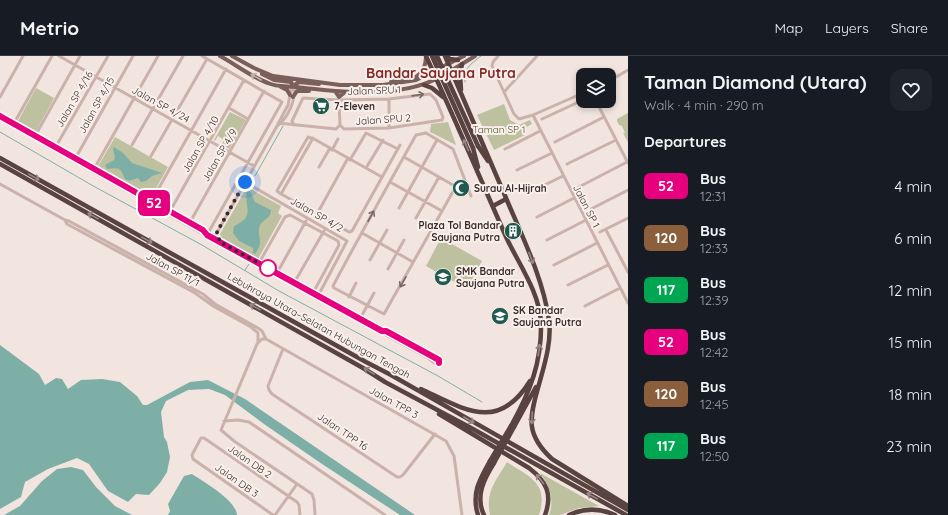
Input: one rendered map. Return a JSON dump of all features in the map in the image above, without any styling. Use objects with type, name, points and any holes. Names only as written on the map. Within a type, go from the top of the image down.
[{"type":"highway","points":[[426,56],[493,206],[535,295],[541,321],[540,343],[534,374],[526,398],[512,426]]},
{"type":"highway","points":[[432,56],[476,147],[494,170]]},
{"type":"highway","points":[[437,56],[476,147],[480,176]]},
{"type":"highway","points":[[445,56],[450,59],[458,60]]},
{"type":"highway","points":[[445,56],[519,229],[544,292],[549,321],[549,338],[531,417],[534,435],[542,449],[552,459],[628,506]]},
{"type":"highway","points":[[462,64],[460,74],[463,97]]},
{"type":"highway","points":[[424,85],[432,88],[445,100]]},
{"type":"highway","name":"Lebuhraya Utara–Selatan Hubungan Tengah","points":[[0,158],[345,351],[391,375],[628,510]]},
{"type":"highway","name":"Lebuhraya Utara–Selatan Hubungan Tengah","points":[[0,164],[363,368],[385,382],[474,429],[626,515]]},
{"type":"highway","points":[[493,206],[506,199]]},
{"type":"highway","points":[[391,375],[465,410],[480,413],[508,406],[526,389],[534,374]]},
{"type":"highway","points":[[478,515],[475,495],[480,479],[492,462],[540,380]]},
{"type":"highway","points":[[385,382],[536,473],[543,481],[548,493],[548,507],[545,515]]},
{"type":"highway","points":[[484,515],[480,502],[481,489],[492,462]]},
{"type":"highway","points":[[569,515],[580,511],[589,510],[609,512],[615,515]]},
{"type":"main road","points":[[220,56],[264,82],[285,88],[292,96],[297,91],[333,91],[340,99],[345,92]]},
{"type":"main road","points":[[232,56],[272,76],[340,85],[383,85],[416,80],[464,56]]},
{"type":"main road","points":[[383,85],[412,78],[421,73],[425,67],[426,56]]},
{"type":"main road","points":[[272,84],[345,92],[391,91],[424,85],[475,56]]},
{"type":"main road","points":[[254,68],[270,79],[291,82],[293,86]]},
{"type":"main road","points":[[293,86],[299,82],[333,86],[340,85]]},
{"type":"street","points":[[0,97],[23,56]]},
{"type":"street","points":[[12,125],[52,56]]},
{"type":"street","name":"Jalan SP 4/24","points":[[59,56],[254,166]]},
{"type":"street","points":[[34,137],[80,56]]},
{"type":"street","name":"Jalan SP 4/16","points":[[55,149],[108,56]]},
{"type":"street","name":"Jalan SP 4/15","points":[[74,160],[133,56]]},
{"type":"street","points":[[93,171],[158,56]]},
{"type":"street","points":[[132,145],[183,56]]},
{"type":"street","points":[[202,56],[282,102],[207,235]]},
{"type":"street","points":[[498,56],[492,64],[514,114],[519,119],[533,115],[576,96]]},
{"type":"street","points":[[504,92],[537,56]]},
{"type":"street","points":[[151,156],[207,59]]},
{"type":"street","points":[[151,203],[226,69]]},
{"type":"street","points":[[616,76],[628,70]]},
{"type":"street","name":"Jalan SP 4/10","points":[[169,213],[244,80]]},
{"type":"street","points":[[214,238],[254,166],[291,106],[294,91],[293,86]]},
{"type":"street","name":"Jalan SP 4/9","points":[[188,224],[264,92]]},
{"type":"street","name":"Jalan SPU 1","points":[[294,125],[292,121],[303,98],[388,99],[430,94],[436,100],[443,119]]},
{"type":"street","points":[[340,99],[340,125]]},
{"type":"street","points":[[388,99],[390,128]]},
{"type":"street","points":[[542,119],[576,103]]},
{"type":"street","points":[[229,108],[248,119]]},
{"type":"street","points":[[577,188],[628,163],[600,108]]},
{"type":"street","name":"Jalan SP 1","points":[[533,115],[628,303]]},
{"type":"street","points":[[0,116],[12,125]]},
{"type":"street","points":[[555,142],[604,117]]},
{"type":"street","points":[[0,119],[188,224],[203,230],[207,235],[382,331],[384,334],[436,364],[439,363],[439,360],[386,331],[382,331]]},
{"type":"street","name":"Jalan SPU 2","points":[[279,124],[336,129],[340,125],[344,129],[390,128],[443,119]]},
{"type":"street","points":[[505,149],[540,131]]},
{"type":"street","name":"Jalan SPU 2","points":[[349,159],[366,133],[383,140],[398,149]]},
{"type":"street","points":[[404,157],[455,186],[442,211],[384,314],[333,287],[416,135],[426,133],[455,150],[471,196]]},
{"type":"street","points":[[382,177],[309,137],[307,138],[277,191],[350,232],[382,177],[400,145]]},
{"type":"street","points":[[282,194],[312,138]]},
{"type":"street","points":[[319,167],[338,139]]},
{"type":"street","points":[[366,168],[383,140]]},
{"type":"street","points":[[399,208],[437,140]]},
{"type":"street","points":[[567,164],[616,140]]},
{"type":"street","points":[[517,170],[552,153]]},
{"type":"street","points":[[317,214],[349,159]]},
{"type":"street","points":[[528,193],[563,176]]},
{"type":"street","points":[[416,218],[439,177]]},
{"type":"street","name":"Jalan SP 4/2","points":[[245,182],[347,241],[318,296]]},
{"type":"street","points":[[390,182],[442,211]]},
{"type":"street","name":"Jalan SP 11/1","points":[[0,184],[203,294],[215,304],[258,328],[262,331],[266,339]]},
{"type":"street","points":[[591,209],[628,190]]},
{"type":"street","points":[[537,217],[574,198]]},
{"type":"street","points":[[259,263],[287,215],[290,214],[338,241],[339,245],[313,293]]},
{"type":"street","points":[[277,273],[308,218]]},
{"type":"street","points":[[600,232],[628,219]]},
{"type":"street","name":"Jalan SP 11/1","points":[[65,220],[67,224],[195,294],[213,306],[251,327],[258,333],[258,342]]},
{"type":"street","points":[[548,240],[586,220]]},
{"type":"street","points":[[331,231],[334,224]]},
{"type":"street","points":[[294,283],[326,228]]},
{"type":"street","points":[[370,260],[387,230]]},
{"type":"street","points":[[606,230],[628,272]]},
{"type":"street","points":[[217,232],[220,242]]},
{"type":"street","points":[[362,233],[413,262]]},
{"type":"street","points":[[388,269],[404,240]]},
{"type":"street","points":[[554,265],[597,243]]},
{"type":"street","points":[[338,259],[346,263]]},
{"type":"street","points":[[568,285],[608,265]]},
{"type":"street","points":[[349,296],[356,283]]},
{"type":"street","points":[[585,306],[620,288]]},
{"type":"street","points":[[360,319],[374,293]]},
{"type":"street","points":[[266,339],[262,339],[258,342],[248,362],[221,430],[222,433],[313,496],[315,515]]},
{"type":"street","name":"Jalan TPP 3","points":[[266,339],[446,441],[454,456],[462,515]]},
{"type":"street","name":"Jalan TPP 16","points":[[284,350],[268,386],[272,394],[397,477],[403,475],[435,434]]},
{"type":"street","points":[[224,421],[238,420],[249,422],[385,515]]},
{"type":"street","name":"Jalan DB 2","points":[[192,457],[199,440],[204,438],[299,505],[300,515]]},
{"type":"street","name":"Jalan DB 3","points":[[192,457],[274,515],[297,484]]},
{"type":"green space","points":[[36,88],[54,98],[35,133],[17,123]]},
{"type":"green space","name":"Taman SP 1","points":[[504,104],[510,120],[519,125],[530,120],[532,124],[523,129],[525,135],[494,150],[477,115]]},
{"type":"green space","points":[[230,112],[246,120],[229,149],[222,144],[224,140],[218,136],[215,141],[214,140]]},
{"type":"green space","points":[[628,113],[628,142],[623,133],[625,133],[622,126],[619,125],[617,119]]},
{"type":"green space","points":[[448,122],[456,145],[430,132],[431,124]]},
{"type":"green space","points":[[115,137],[168,167],[151,197],[97,168]]},
{"type":"green space","points":[[247,187],[281,206],[278,213],[282,216],[258,259],[222,238],[220,234]]},
{"type":"green space","points":[[441,238],[482,261],[467,289],[426,266]]},
{"type":"green space","points":[[507,462],[530,477],[539,488],[541,504],[539,515],[490,515],[490,493],[495,481]]},
{"type":"green space","points":[[540,473],[599,506],[579,508],[560,515],[549,515],[551,509],[550,493]]},
{"type":"water","points":[[114,147],[123,153],[132,163],[162,173],[141,182],[138,178],[129,181],[125,179],[121,170],[117,168],[107,169],[105,165],[114,160]]},
{"type":"water","points":[[249,189],[255,202],[271,210],[270,215],[260,225],[260,242],[255,254],[253,253],[253,248],[239,241],[233,233],[234,226],[245,219],[247,215],[248,211],[246,196],[247,190]]},
{"type":"water","points":[[0,345],[39,374],[45,385],[56,378],[62,379],[68,389],[81,380],[102,379],[120,382],[137,396],[143,405],[147,405],[190,382],[208,380],[245,399],[415,515],[400,515],[322,464],[225,395],[209,389],[188,390],[166,401],[161,412],[164,437],[167,442],[170,457],[167,472],[160,483],[149,495],[136,494],[128,502],[108,491],[89,464],[77,458],[48,469],[25,482],[21,497],[0,509]]},
{"type":"water","points":[[71,467],[83,470],[96,487],[115,506],[132,515],[4,515],[20,506],[42,481],[57,469]]},
{"type":"water","points":[[192,474],[231,503],[237,515],[168,515],[170,511],[168,504],[184,476]]},
{"type":"waterway","points":[[465,82],[468,67],[481,56]]},
{"type":"waterway","points":[[255,176],[283,126]]},
{"type":"waterway","points":[[0,132],[95,187],[202,245],[279,291],[438,376],[482,402]]},
{"type":"waterway","points":[[245,270],[249,264]]},
{"type":"bus line","name":"52","points":[[0,116],[203,230],[207,235],[382,331],[386,331],[439,360],[439,363]]},
{"type":"place","name":"7-Eleven","points":[[321,106]]},
{"type":"place","name":"Surau Al-Hijrah","points":[[461,188]]},
{"type":"place","name":"Plaza Tol Bandar Saujana Putra","points":[[513,231]]},
{"type":"place","name":"SMK Bandar Saujana Putra","points":[[443,277]]},
{"type":"place","name":"SK Bandar Saujana Putra","points":[[500,316]]},
{"type":"district","name":"Bandar Saujana Putra","points":[[441,73]]},
{"type":"route","points":[[245,182],[217,232],[218,236],[220,242],[268,268]]}]
